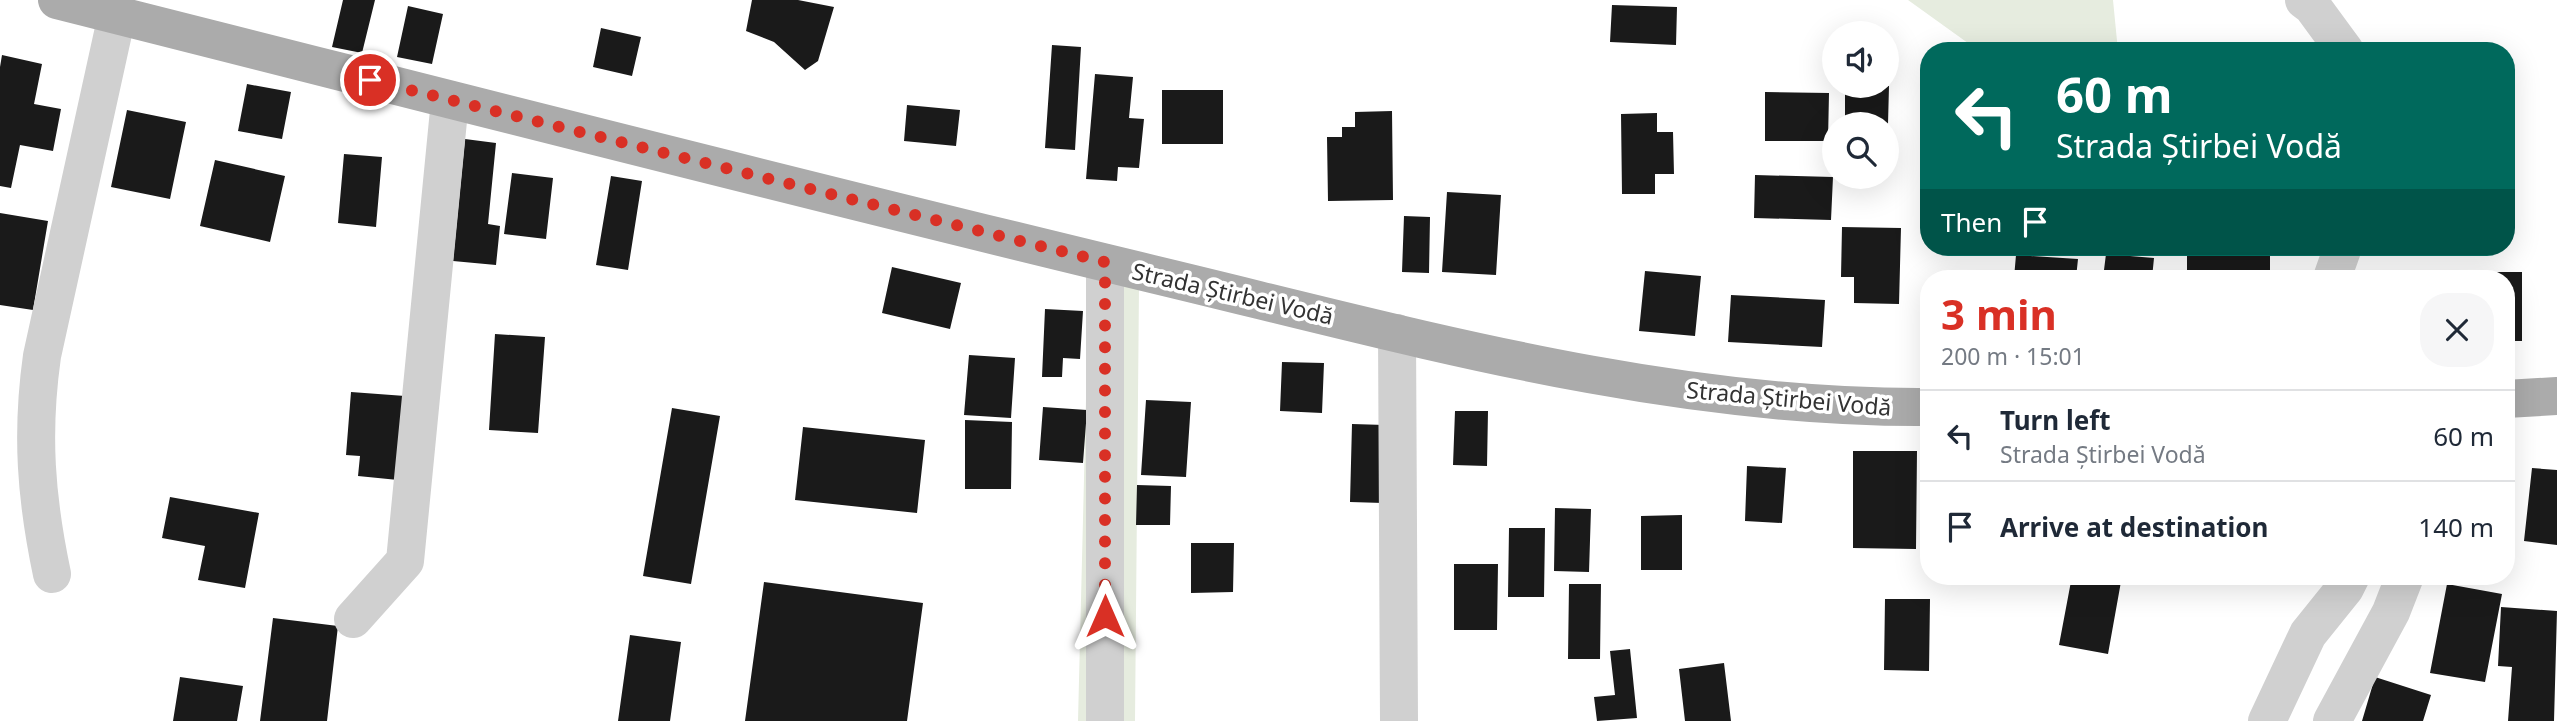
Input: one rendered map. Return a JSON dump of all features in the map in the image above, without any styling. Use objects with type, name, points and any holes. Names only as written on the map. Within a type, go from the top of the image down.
[{"type":"main road","name":"Strada Știrbei Vodă","points":[[57,0],[1105,262],[1525,362],[1624,382],[1759,400],[1884,408],[1920,407]]},
{"type":"main road","points":[[2515,398],[2557,396]]},
{"type":"street","points":[[2304,0],[2312,6],[2338,42]]},
{"type":"street","points":[[52,575],[37,496],[35,404],[42,356],[117,15]]},
{"type":"street","points":[[353,619],[405,561],[450,100]]},
{"type":"street","points":[[1105,262],[1105,721]]},
{"type":"street","points":[[1397,332],[1399,721]]},
{"type":"street","points":[[2267,721],[2308,634],[2346,585]]},
{"type":"street","points":[[2332,721],[2391,612],[2401,585]]},
{"type":"shaded area","points":[[1908,0],[2113,0],[2117,42],[1966,42]]},
{"type":"shaded area","points":[[1089,277],[1139,287],[1135,721],[1078,721]]},
{"type":"building","points":[[343,0],[375,0],[362,53],[332,47]]},
{"type":"building","points":[[752,0],[798,0],[834,7],[818,61],[805,70],[774,42],[746,31]]},
{"type":"building","points":[[1612,5],[1677,7],[1676,45],[1610,42]]},
{"type":"building","points":[[408,6],[443,14],[432,64],[397,57]]},
{"type":"building","points":[[601,28],[641,37],[632,76],[593,67]]},
{"type":"building","points":[[1052,45],[1081,47],[1075,150],[1045,148]]},
{"type":"building","points":[[2,55],[42,64],[34,104],[61,109],[53,151],[20,145],[11,188],[0,186]]},
{"type":"building","points":[[1095,74],[1133,77],[1129,118],[1144,119],[1139,168],[1118,167],[1117,181],[1086,179]]},
{"type":"building","points":[[247,84],[291,92],[282,139],[238,131]]},
{"type":"building","points":[[1162,90],[1223,90],[1223,144],[1162,144]]},
{"type":"building","points":[[1765,92],[1822,93],[1822,98],[1829,98],[1829,112],[1822,112],[1822,141],[1765,141]]},
{"type":"building","points":[[1845,98],[1889,98],[1888,112],[1845,112]]},
{"type":"building","points":[[907,105],[960,110],[956,146],[904,141]]},
{"type":"building","points":[[127,110],[186,122],[170,199],[111,187]]},
{"type":"building","points":[[1392,111],[1393,200],[1328,201],[1327,137],[1342,137],[1342,127],[1355,127],[1355,112]]},
{"type":"building","points":[[1657,113],[1657,132],[1673,132],[1674,174],[1655,174],[1655,194],[1622,194],[1621,114]]},
{"type":"building","points":[[465,139],[496,143],[488,224],[500,226],[496,265],[453,261]]},
{"type":"building","points":[[344,154],[382,157],[376,227],[338,223]]},
{"type":"building","points":[[215,160],[285,176],[270,242],[200,226]]},
{"type":"building","points":[[512,173],[553,178],[546,239],[504,234]]},
{"type":"building","points":[[1755,175],[1822,177],[1822,189],[1832,189],[1831,220],[1754,218]]},
{"type":"building","points":[[611,176],[642,181],[628,270],[596,265]]},
{"type":"building","points":[[1447,192],[1501,195],[1496,275],[1442,272]]},
{"type":"building","points":[[0,213],[48,221],[33,310],[0,305]]},
{"type":"building","points":[[1404,216],[1430,217],[1429,273],[1402,272]]},
{"type":"building","points":[[1842,227],[1901,228],[1899,304],[1854,303],[1854,277],[1841,277]]},
{"type":"building","points":[[2016,256],[2078,259],[2077,270],[2015,270]]},
{"type":"building","points":[[2106,256],[2154,258],[2153,270],[2104,270]]},
{"type":"building","points":[[2187,256],[2270,256],[2270,270],[2187,270]]},
{"type":"building","points":[[892,267],[961,283],[950,329],[882,313]]},
{"type":"building","points":[[1645,271],[1701,276],[1695,336],[1639,331]]},
{"type":"building","points":[[2515,272],[2522,272],[2522,341],[2515,341]]},
{"type":"building","points":[[1731,295],[1825,300],[1822,347],[1728,342]]},
{"type":"building","points":[[1045,309],[1083,311],[1080,359],[1063,358],[1062,377],[1042,377]]},
{"type":"building","points":[[495,334],[545,337],[538,433],[489,430]]},
{"type":"building","points":[[969,355],[1015,358],[1011,418],[964,415]]},
{"type":"building","points":[[1282,362],[1324,363],[1322,413],[1280,411]]},
{"type":"building","points":[[351,392],[405,396],[398,480],[358,476],[360,456],[346,455]]},
{"type":"building","points":[[1146,400],[1191,402],[1186,477],[1141,475]]},
{"type":"building","points":[[1043,407],[1087,410],[1083,463],[1039,460]]},
{"type":"building","points":[[672,408],[720,416],[691,584],[643,576]]},
{"type":"building","points":[[1455,411],[1488,411],[1487,466],[1453,465]]},
{"type":"building","points":[[965,420],[1012,422],[1011,489],[965,489]]},
{"type":"building","points":[[1352,424],[1385,425],[1383,503],[1350,502]]},
{"type":"building","points":[[803,427],[925,440],[917,513],[795,500]]},
{"type":"building","points":[[1853,451],[1917,451],[1916,549],[1853,548]]},
{"type":"building","points":[[1747,466],[1786,468],[1782,523],[1745,521]]},
{"type":"building","points":[[2532,468],[2557,470],[2557,545],[2524,541]]},
{"type":"building","points":[[1137,485],[1171,486],[1170,525],[1136,525]]},
{"type":"building","points":[[170,497],[259,513],[245,588],[198,580],[205,546],[162,538]]},
{"type":"building","points":[[1555,508],[1591,509],[1589,572],[1554,571]]},
{"type":"building","points":[[1682,515],[1682,570],[1641,570],[1641,516]]},
{"type":"building","points":[[1509,528],[1545,528],[1544,597],[1508,597]]},
{"type":"building","points":[[1191,543],[1234,543],[1233,592],[1191,593]]},
{"type":"building","points":[[1454,564],[1498,564],[1497,630],[1454,630]]},
{"type":"building","points":[[764,582],[923,603],[907,721],[745,721]]},
{"type":"building","points":[[1569,584],[1601,584],[1600,659],[1568,659]]},
{"type":"building","points":[[2070,585],[2120,585],[2108,654],[2059,645]]},
{"type":"building","points":[[2447,585],[2502,594],[2485,682],[2430,673]]},
{"type":"building","points":[[1885,599],[1930,599],[1929,671],[1884,670]]},
{"type":"building","points":[[2501,607],[2557,611],[2554,721],[2508,721],[2512,667],[2498,666]]},
{"type":"building","points":[[273,618],[338,626],[327,721],[260,721]]},
{"type":"building","points":[[630,635],[681,642],[670,721],[618,721]]},
{"type":"building","points":[[1630,649],[1637,718],[1597,721],[1594,697],[1615,695],[1610,651]]},
{"type":"building","points":[[1724,663],[1731,721],[1685,721],[1679,669]]},
{"type":"building","points":[[180,677],[243,686],[237,721],[173,721]]},
{"type":"building","points":[[2375,677],[2431,695],[2423,721],[2362,721]]},
{"type":"route","points":[[370,80],[1105,262],[1105,616]]}]
